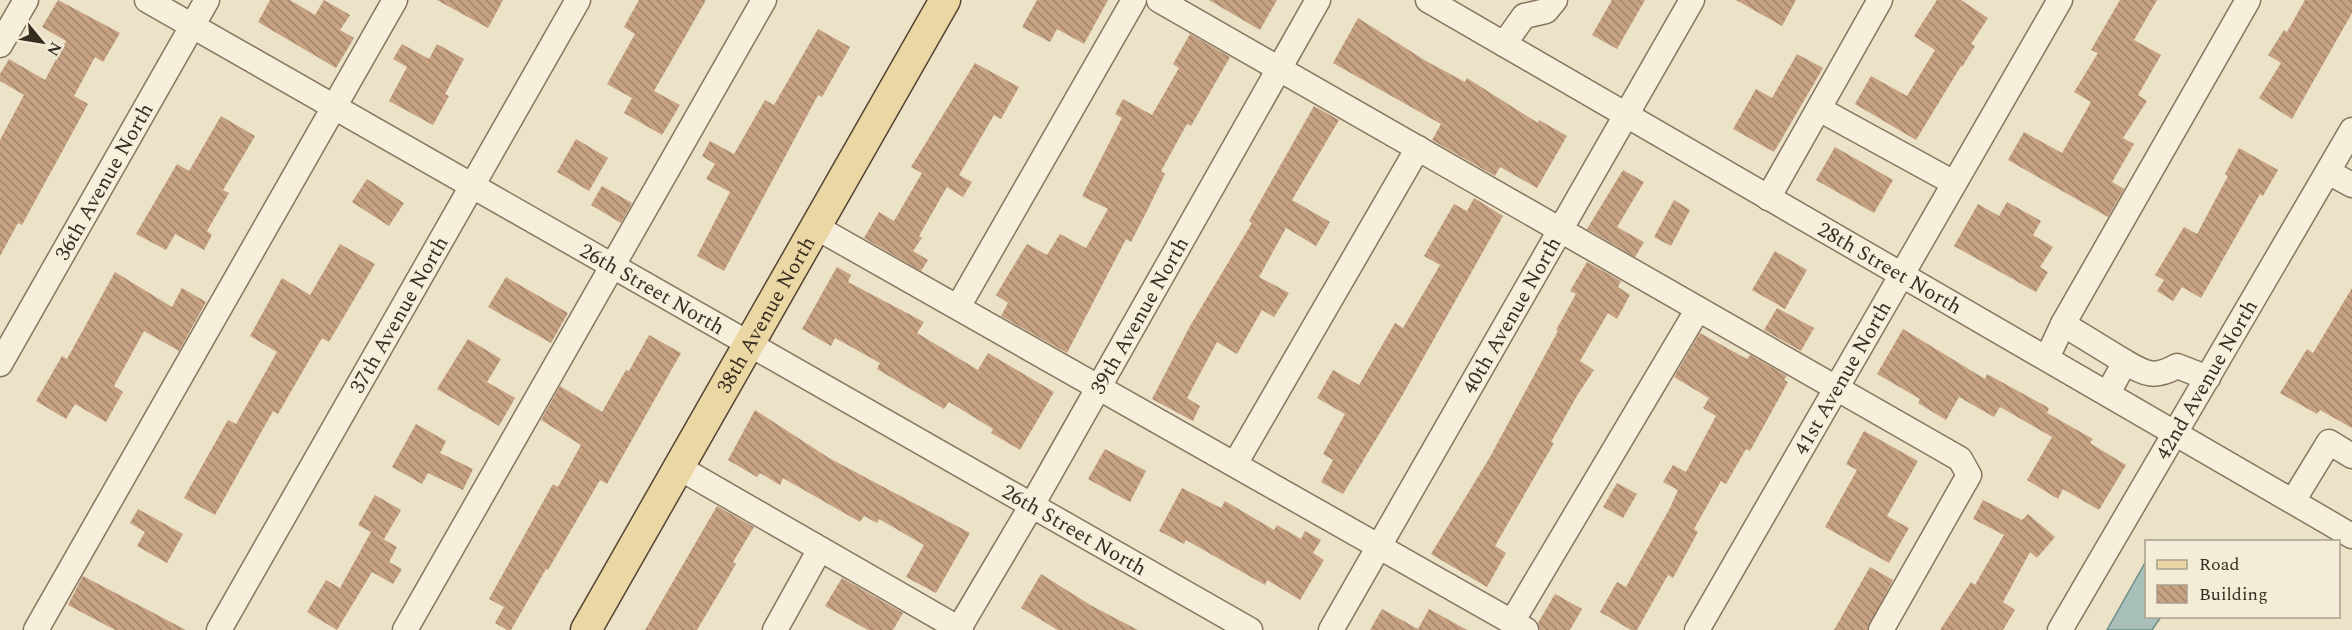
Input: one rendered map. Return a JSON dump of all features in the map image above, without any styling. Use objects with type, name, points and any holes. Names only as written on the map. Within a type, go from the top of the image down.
[{"type":"main road","name":"38th Avenue North","points":[[586,630],[814,226],[945,0]]},
{"type":"street","points":[[0,45],[26,0]]},
{"type":"street","name":"26th Street North","points":[[147,0],[1250,630]]},
{"type":"street","name":"36th Avenue North","points":[[0,364],[207,0]]},
{"type":"street","points":[[36,630],[395,0]]},
{"type":"street","name":"37th Avenue North","points":[[219,630],[579,0]]},
{"type":"street","points":[[405,630],[764,0]]},
{"type":"street","points":[[958,307],[1134,0]]},
{"type":"street","points":[[1159,0],[1960,459],[1969,475],[1881,630]]},
{"type":"street","name":"39th Avenue North","points":[[959,630],[1318,0]]},
{"type":"street","name":"28th Street North","points":[[1428,0],[2352,536]]},
{"type":"street","points":[[1504,44],[1524,16],[1546,10],[1555,0]]},
{"type":"street","name":"40th Avenue North","points":[[1331,630],[1692,0]]},
{"type":"street","points":[[1768,198],[1880,0]]},
{"type":"street","name":"41st Avenue North","points":[[1697,630],[2060,0]]},
{"type":"street","points":[[2047,358],[2063,324],[2248,0]]},
{"type":"street","points":[[1819,109],[1954,183]]},
{"type":"street","name":"42nd Avenue North","points":[[2060,630],[2352,130]]},
{"type":"street","points":[[1235,464],[1418,148]]},
{"type":"street","points":[[2328,172],[2352,185]]},
{"type":"street","points":[[814,226],[1519,626],[1698,309]]},
{"type":"street","points":[[2063,324],[2146,374],[2164,374],[2178,366],[2208,378]]},
{"type":"street","points":[[2108,393],[2125,362]]},
{"type":"street","points":[[2294,501],[2329,442],[2352,456]]},
{"type":"street","points":[[678,467],[959,630]]},
{"type":"street","points":[[775,630],[820,549]]},
{"type":"water","points":[[2145,563],[2145,618],[2160,618],[2152,630],[2107,630]]},
{"type":"building","points":[[58,0],[120,33],[103,62],[95,57],[74,96],[88,104],[22,225],[18,223],[0,256],[0,140],[24,95],[0,81],[0,74],[9,59],[45,80],[66,41],[42,27]]},
{"type":"building","points":[[270,0],[290,0],[315,15],[324,0],[350,15],[340,30],[354,38],[336,68],[258,22]]},
{"type":"building","points":[[437,0],[503,0],[488,28]]},
{"type":"building","points":[[639,0],[706,0],[654,91],[680,105],[662,135],[624,113],[632,98],[607,84],[635,34],[624,27]]},
{"type":"building","points":[[1037,0],[1108,0],[1084,44],[1057,29],[1050,42],[1022,27]]},
{"type":"building","points":[[1209,0],[1277,0],[1260,30]]},
{"type":"building","points":[[1612,0],[1645,0],[1617,49],[1592,35]]},
{"type":"building","points":[[1736,0],[1796,0],[1782,26]]},
{"type":"building","points":[[1937,0],[1961,0],[1988,18],[1971,44],[1975,46],[1916,140],[1855,104],[1871,76],[1907,96],[1935,50],[1914,36]]},
{"type":"building","points":[[2120,0],[2157,0],[2134,40],[2161,55],[2138,95],[2147,101],[2123,138],[2134,144],[2112,182],[2124,189],[2108,217],[2008,160],[2024,132],[2062,153],[2091,102],[2074,92],[2098,53],[2091,50]]},
{"type":"building","points":[[2305,0],[2352,0],[2352,13],[2292,119],[2259,98],[2281,63],[2268,55],[2284,30],[2287,32]]},
{"type":"building","points":[[1358,18],[1426,61],[1465,82],[1467,78],[1538,123],[1539,120],[1567,136],[1537,188],[1500,167],[1495,176],[1432,140],[1441,124],[1333,63]]},
{"type":"building","points":[[818,29],[850,47],[822,97],[818,95],[724,271],[697,256],[730,192],[706,179],[715,164],[702,156],[710,141],[734,154],[765,100],[774,105]]},
{"type":"building","points":[[1190,34],[1230,57],[1191,126],[1187,124],[1161,171],[1165,174],[1131,242],[1126,239],[1067,353],[1001,316],[1008,303],[996,295],[1027,244],[1047,255],[1060,234],[1086,248],[1108,209],[1082,196],[1122,118],[1115,114],[1123,99],[1152,115],[1179,68],[1173,64]]},
{"type":"building","points":[[402,44],[429,59],[437,44],[464,59],[445,94],[449,96],[433,125],[389,101],[407,67],[393,59]]},
{"type":"building","points":[[1797,54],[1823,68],[1774,152],[1733,129],[1756,89],[1772,98]]},
{"type":"building","points":[[975,63],[1019,87],[1001,119],[994,115],[959,175],[972,182],[963,197],[947,187],[919,236],[922,238],[913,251],[928,260],[921,271],[864,238],[879,212],[894,221],[922,173],[911,167]]},
{"type":"building","points":[[1314,106],[1339,120],[1292,200],[1330,222],[1316,246],[1286,228],[1259,277],[1289,293],[1274,317],[1262,310],[1237,354],[1217,342],[1187,398],[1200,406],[1193,421],[1152,399],[1190,326],[1252,223],[1249,221]]},
{"type":"building","points":[[221,116],[255,136],[223,190],[229,193],[207,231],[212,235],[204,250],[175,234],[166,250],[136,234],[177,164],[189,171]]},
{"type":"building","points":[[576,139],[608,158],[589,191],[557,172]]},
{"type":"building","points":[[1835,147],[1893,180],[1874,213],[1816,180]]},
{"type":"building","points":[[2239,148],[2278,170],[2263,196],[2260,194],[2201,298],[2182,287],[2173,301],[2157,291],[2164,280],[2155,275],[2184,227],[2197,234],[2228,176],[2225,174]]},
{"type":"building","points":[[1623,170],[1644,182],[1617,227],[1644,242],[1635,257],[1587,229]]},
{"type":"building","points":[[367,179],[404,203],[389,226],[352,202]]},
{"type":"building","points":[[602,186],[632,203],[621,223],[591,205]]},
{"type":"building","points":[[1474,198],[1503,216],[1402,396],[1343,494],[1321,482],[1333,460],[1323,454],[1345,414],[1317,398],[1333,370],[1359,385],[1395,323],[1403,328],[1440,265],[1424,256],[1454,204],[1467,211]]},
{"type":"building","points":[[1674,200],[1690,210],[1671,246],[1654,237]]},
{"type":"building","points":[[2007,202],[2041,221],[2033,235],[2053,247],[2040,267],[2048,272],[2036,292],[1954,246],[1978,204],[1999,216]]},
{"type":"building","points":[[340,244],[375,264],[329,342],[322,338],[278,414],[273,411],[215,515],[184,498],[228,420],[236,424],[277,352],[250,336],[282,278],[310,295]]},
{"type":"building","points":[[1775,251],[1807,270],[1785,309],[1752,290]]},
{"type":"building","points":[[1587,262],[1621,281],[1618,287],[1630,295],[1617,319],[1608,313],[1580,361],[1594,370],[1551,442],[1554,443],[1495,546],[1506,553],[1487,587],[1431,554],[1490,457],[1558,331],[1556,330],[1576,294],[1570,291]]},
{"type":"building","points":[[837,267],[851,275],[848,282],[924,322],[917,333],[978,370],[988,353],[1054,392],[1020,450],[991,433],[993,429],[949,402],[944,409],[877,369],[880,363],[835,338],[831,346],[802,329]]},
{"type":"building","points":[[115,272],[172,307],[182,288],[206,302],[179,351],[144,331],[114,386],[123,392],[106,422],[75,404],[66,419],[36,401],[62,356],[67,359]]},
{"type":"building","points":[[506,277],[568,313],[551,343],[488,307]]},
{"type":"building","points":[[2352,288],[2352,428],[2320,410],[2317,414],[2280,393],[2307,349],[2313,353]]},
{"type":"building","points":[[1777,308],[1814,328],[1801,351],[1764,330]]},
{"type":"building","points":[[1903,329],[1985,379],[1987,374],[2049,408],[2047,413],[2093,439],[2090,443],[2126,465],[2099,510],[2063,489],[2058,499],[2027,480],[2052,437],[2000,407],[1994,417],[1959,397],[1946,420],[1918,403],[1920,399],[1877,374]]},
{"type":"building","points":[[1700,333],[1747,359],[1750,355],[1787,376],[1784,380],[1788,382],[1750,451],[1746,449],[1726,484],[1721,481],[1694,529],[1698,532],[1673,578],[1668,575],[1637,630],[1631,630],[1600,612],[1617,582],[1626,587],[1670,508],[1678,490],[1663,482],[1673,465],[1686,472],[1716,416],[1703,408],[1709,398],[1674,377]]},
{"type":"building","points":[[649,335],[681,353],[607,484],[600,480],[511,630],[507,630],[495,623],[504,607],[489,599],[553,484],[558,487],[581,445],[541,420],[560,386],[602,412]]},
{"type":"building","points":[[468,339],[501,359],[487,382],[515,398],[499,426],[437,389]]},
{"type":"building","points":[[755,410],[829,458],[970,533],[936,593],[906,577],[924,545],[879,519],[877,523],[864,516],[860,522],[783,478],[780,485],[760,473],[757,477],[728,460]]},
{"type":"building","points":[[416,424],[446,441],[440,453],[473,469],[463,490],[428,473],[422,484],[392,467]]},
{"type":"building","points":[[1864,431],[1918,461],[1887,516],[1909,528],[1889,563],[1825,527],[1857,470],[1846,464]]},
{"type":"building","points":[[1105,449],[1146,471],[1130,502],[1088,479]]},
{"type":"building","points":[[1617,483],[1637,494],[1623,518],[1603,507]]},
{"type":"building","points":[[1182,488],[1221,508],[1225,501],[1274,530],[1277,525],[1301,539],[1305,531],[1321,540],[1313,553],[1324,560],[1300,600],[1267,580],[1265,585],[1186,540],[1184,544],[1159,531]]},
{"type":"building","points":[[375,495],[401,510],[384,539],[358,525]]},
{"type":"building","points":[[1983,500],[2022,520],[2028,514],[2055,537],[2037,558],[2030,552],[2003,602],[2015,610],[2003,630],[1940,630],[1971,582],[1975,585],[2004,535],[1973,519]]},
{"type":"building","points":[[717,506],[754,527],[733,562],[736,564],[697,630],[645,630]]},
{"type":"building","points":[[138,509],[183,534],[167,563],[137,546],[145,532],[130,523]]},
{"type":"building","points":[[371,532],[397,547],[389,562],[402,569],[393,584],[372,572],[337,630],[307,612],[326,580],[340,588]]},
{"type":"building","points":[[1870,567],[1893,580],[1867,630],[1834,630]]},
{"type":"building","points":[[1041,574],[1092,606],[1138,630],[1058,630],[1021,608]]},
{"type":"building","points":[[83,576],[186,630],[115,630],[68,605]]},
{"type":"building","points":[[842,578],[903,613],[893,630],[868,630],[825,606]]},
{"type":"building","points":[[1555,594],[1582,609],[1570,630],[1540,630],[1538,623]]},
{"type":"building","points":[[1382,609],[1418,629],[1429,609],[1467,630],[1370,630]]}]
